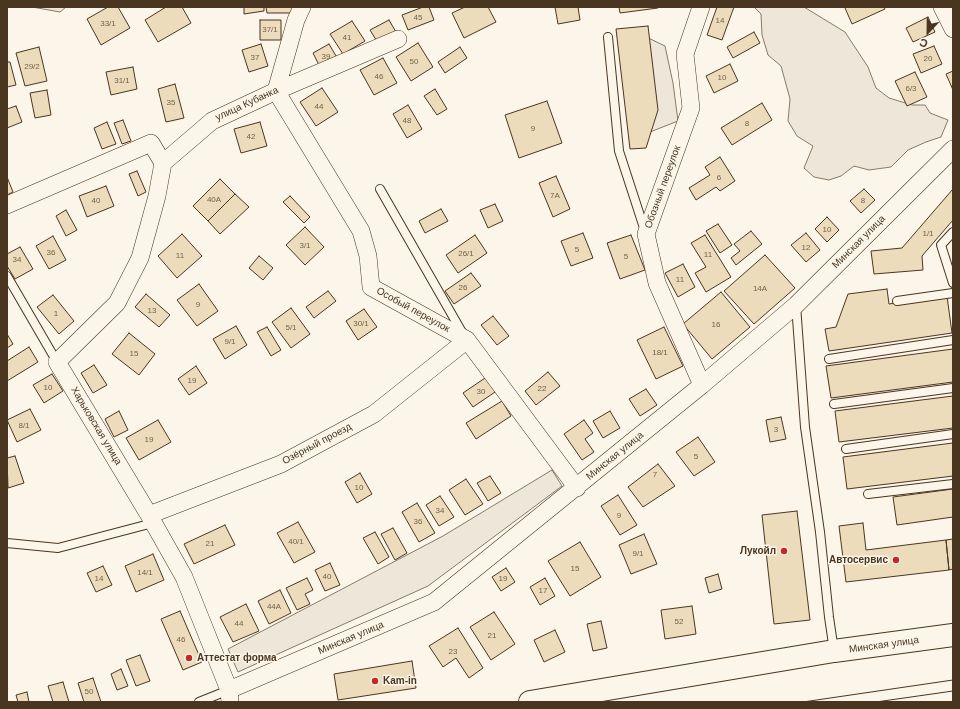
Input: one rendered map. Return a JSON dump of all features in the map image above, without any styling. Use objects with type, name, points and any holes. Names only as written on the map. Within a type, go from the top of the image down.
[{"type":"main road","name":"Минская улица","points":[[530,702],[834,651],[953,635]]},
{"type":"street","points":[[276,90],[296,20],[302,7]]},
{"type":"street","name":"Обозный переулок","points":[[701,7],[686,54],[691,108],[646,234],[657,283],[702,385]]},
{"type":"street","points":[[942,7],[953,29]]},
{"type":"street","name":"улица Кубанка","points":[[162,163],[212,121],[276,90],[398,39]]},
{"type":"street","name":"Особый переулок","points":[[276,90],[361,231],[368,256],[371,287],[467,340],[576,488]]},
{"type":"street","points":[[7,205],[151,143],[162,163],[157,196],[140,258],[117,303],[57,362]]},
{"type":"street","name":"Минская улица","points":[[229,696],[434,602],[702,385],[796,305],[953,149]]},
{"type":"street","name":"Озёрный проезд","points":[[151,519],[281,464],[374,414],[467,340]]},
{"type":"street","name":"Харьковская улица","points":[[57,362],[184,577],[229,696]]},
{"type":"lane","points":[[608,37],[619,152],[646,234]]},
{"type":"lane","points":[[380,189],[467,340]]},
{"type":"lane","points":[[953,232],[941,245],[953,283]]},
{"type":"lane","points":[[7,276],[57,362]]},
{"type":"lane","points":[[897,301],[953,292]]},
{"type":"lane","points":[[796,305],[805,427],[820,532],[834,651]]},
{"type":"lane","points":[[829,359],[953,340]]},
{"type":"lane","points":[[834,404],[953,388]]},
{"type":"lane","points":[[846,449],[953,434]]},
{"type":"lane","points":[[868,494],[953,484]]},
{"type":"lane","points":[[7,543],[58,548],[151,519]]},
{"type":"lane","points":[[199,702],[229,696]]},
{"type":"shaded area","points":[[32,7],[66,7],[60,12]]},
{"type":"shaded area","points":[[754,7],[804,7],[845,32],[868,67],[876,88],[889,98],[912,105],[925,105],[930,113],[948,120],[941,137],[908,150],[891,167],[869,170],[854,166],[841,176],[829,180],[814,177],[804,168],[813,146],[797,136],[788,121],[790,99],[781,66],[768,55],[762,35],[761,14]]},
{"type":"shaded area","points":[[642,35],[665,46],[673,83],[678,121],[650,132]]},
{"type":"shaded area","points":[[552,470],[562,486],[428,586],[238,672],[228,649],[443,536]]},
{"type":"building","points":[[108,7],[118,7],[130,28],[101,45],[87,19]]},
{"type":"building","points":[[166,7],[182,7],[191,23],[158,42],[145,20]]},
{"type":"building","points":[[244,7],[264,7],[264,11],[244,14]]},
{"type":"building","points":[[266,7],[293,7],[293,13],[267,13]]},
{"type":"building","points":[[423,7],[429,7],[434,20],[408,30],[402,15]]},
{"type":"building","points":[[465,7],[488,7],[496,22],[464,38],[452,13]]},
{"type":"building","points":[[555,7],[578,7],[580,20],[558,24]]},
{"type":"building","points":[[619,7],[658,7],[658,8],[620,13]]},
{"type":"building","points":[[717,7],[734,7],[722,40],[707,35]]},
{"type":"building","points":[[884,7],[885,9],[852,24],[845,8]]},
{"type":"building","points":[[928,17],[935,32],[913,42],[906,28]]},
{"type":"building","points":[[260,20],[281,20],[281,40],[260,40]]},
{"type":"building","points":[[389,20],[396,32],[378,43],[370,30]]},
{"type":"building","points":[[352,21],[365,41],[343,54],[330,34]]},
{"type":"building","points":[[648,26],[658,110],[646,148],[630,149],[616,29]]},
{"type":"building","points":[[754,32],[760,43],[733,58],[727,47]]},
{"type":"building","points":[[418,43],[433,67],[411,81],[396,57]]},
{"type":"building","points":[[261,44],[268,66],[249,72],[242,50]]},
{"type":"building","points":[[329,44],[339,61],[322,71],[313,53]]},
{"type":"building","points":[[934,46],[942,64],[921,73],[913,54]]},
{"type":"building","points":[[39,47],[47,81],[25,86],[16,53]]},
{"type":"building","points":[[460,47],[467,58],[445,73],[438,62]]},
{"type":"building","points":[[383,58],[397,83],[374,95],[360,70]]},
{"type":"building","points":[[7,62],[10,62],[16,85],[7,87]]},
{"type":"building","points":[[730,64],[738,81],[714,93],[706,76]]},
{"type":"building","points":[[133,67],[137,89],[111,95],[106,72]]},
{"type":"building","points":[[953,71],[953,90],[946,74]]},
{"type":"building","points":[[915,72],[927,97],[907,106],[895,81]]},
{"type":"building","points":[[175,84],[184,118],[166,122],[158,89]]},
{"type":"building","points":[[322,88],[338,112],[316,126],[300,102]]},
{"type":"building","points":[[435,89],[447,109],[437,115],[424,96]]},
{"type":"building","points":[[47,90],[51,115],[35,118],[30,93]]},
{"type":"building","points":[[547,101],[562,143],[519,158],[505,115]]},
{"type":"building","points":[[762,103],[772,120],[732,145],[721,128]]},
{"type":"building","points":[[408,105],[422,129],[407,138],[393,114]]},
{"type":"building","points":[[16,106],[22,122],[7,128],[7,109]]},
{"type":"building","points":[[123,120],[131,141],[122,144],[114,123]]},
{"type":"building","points":[[107,122],[116,144],[102,149],[94,128]]},
{"type":"building","points":[[260,122],[267,146],[241,153],[234,129]]},
{"type":"building","points":[[720,157],[735,181],[720,191],[716,187],[696,200],[689,188],[710,175],[705,167]]},
{"type":"building","points":[[137,171],[146,192],[138,196],[129,174]]},
{"type":"building","points":[[556,176],[570,209],[553,217],[539,183]]},
{"type":"building","points":[[7,177],[13,192],[7,195]]},
{"type":"building","points":[[220,179],[235,194],[208,221],[193,206]]},
{"type":"building","points":[[106,186],[114,206],[87,217],[79,196]]},
{"type":"building","points":[[864,189],[875,200],[861,213],[850,201]]},
{"type":"building","points":[[953,189],[953,220],[922,256],[923,270],[874,274],[871,251],[902,248]]},
{"type":"building","points":[[235,194],[249,207],[220,234],[208,221]]},
{"type":"building","points":[[290,196],[310,217],[304,223],[283,202]]},
{"type":"building","points":[[495,204],[503,221],[488,228],[480,210]]},
{"type":"building","points":[[441,209],[448,221],[425,233],[419,221]]},
{"type":"building","points":[[66,210],[77,230],[66,236],[56,216]]},
{"type":"building","points":[[827,217],[839,230],[827,242],[815,229]]},
{"type":"building","points":[[718,224],[732,245],[720,253],[706,231]]},
{"type":"building","points":[[305,227],[324,247],[305,265],[286,245]]},
{"type":"building","points":[[751,231],[762,244],[736,265],[731,258],[740,251],[734,244]]},
{"type":"building","points":[[583,233],[593,258],[571,266],[561,241]]},
{"type":"building","points":[[806,233],[820,250],[806,262],[791,245]]},
{"type":"building","points":[[182,234],[202,256],[177,278],[158,256]]},
{"type":"building","points":[[475,235],[487,253],[458,273],[446,255]]},
{"type":"building","points":[[631,235],[645,270],[620,279],[607,243]]},
{"type":"building","points":[[705,235],[731,277],[706,292],[695,273],[706,267],[691,243]]},
{"type":"building","points":[[53,236],[66,260],[49,269],[36,246]]},
{"type":"building","points":[[20,247],[33,269],[15,279],[7,266],[7,254]]},
{"type":"building","points":[[765,255],[795,288],[754,324],[724,291]]},
{"type":"building","points":[[259,256],[273,268],[263,280],[249,268]]},
{"type":"building","points":[[683,264],[695,287],[678,297],[665,273]]},
{"type":"building","points":[[471,273],[481,286],[454,304],[445,291]]},
{"type":"building","points":[[199,284],[218,311],[197,326],[177,300]]},
{"type":"building","points":[[887,289],[889,304],[947,296],[952,333],[829,351],[825,329],[836,327],[848,294]]},
{"type":"building","points":[[328,291],[336,301],[314,318],[306,307]]},
{"type":"building","points":[[721,292],[750,327],[712,359],[683,324]]},
{"type":"building","points":[[146,294],[170,315],[159,327],[135,307]]},
{"type":"building","points":[[53,295],[74,321],[59,334],[37,307]]},
{"type":"building","points":[[291,308],[310,334],[291,348],[272,322]]},
{"type":"building","points":[[364,309],[377,327],[358,340],[346,321]]},
{"type":"building","points":[[493,316],[509,336],[497,345],[481,325]]},
{"type":"building","points":[[236,326],[247,345],[225,359],[213,339]]},
{"type":"building","points":[[267,327],[281,350],[271,356],[257,332]]},
{"type":"building","points":[[664,327],[683,366],[656,379],[637,340]]},
{"type":"building","points":[[129,333],[155,354],[139,375],[112,354]]},
{"type":"building","points":[[7,334],[13,344],[7,348]]},
{"type":"building","points":[[29,347],[38,362],[7,381],[7,361]]},
{"type":"building","points":[[953,349],[953,382],[831,398],[826,366]]},
{"type":"building","points":[[94,365],[107,385],[93,393],[81,373]]},
{"type":"building","points":[[196,366],[207,383],[189,395],[178,379]]},
{"type":"building","points":[[548,372],[560,386],[536,405],[525,391]]},
{"type":"building","points":[[52,374],[63,391],[44,403],[33,385]]},
{"type":"building","points":[[488,376],[498,390],[473,407],[463,393]]},
{"type":"building","points":[[646,389],[657,405],[640,416],[629,399]]},
{"type":"building","points":[[953,396],[953,428],[839,442],[835,411]]},
{"type":"building","points":[[502,401],[511,416],[476,439],[466,423]]},
{"type":"building","points":[[30,409],[41,430],[17,442],[7,420]]},
{"type":"building","points":[[119,411],[128,430],[114,437],[105,419]]},
{"type":"building","points":[[610,411],[620,428],[603,438],[593,421]]},
{"type":"building","points":[[781,417],[786,439],[770,442],[766,420]]},
{"type":"building","points":[[158,420],[171,442],[139,460],[126,438]]},
{"type":"building","points":[[584,420],[593,433],[585,439],[594,452],[582,460],[564,434]]},
{"type":"building","points":[[698,437],[715,462],[694,476],[676,452]]},
{"type":"building","points":[[953,443],[953,476],[847,489],[843,457]]},
{"type":"building","points":[[15,456],[24,483],[8,488],[7,458]]},
{"type":"building","points":[[658,464],[675,486],[643,507],[628,487]]},
{"type":"building","points":[[360,473],[372,494],[357,503],[345,482]]},
{"type":"building","points":[[490,476],[501,493],[488,501],[477,483]]},
{"type":"building","points":[[466,479],[483,504],[465,515],[449,490]]},
{"type":"building","points":[[953,489],[953,517],[897,525],[893,497]]},
{"type":"building","points":[[618,495],[637,525],[620,535],[601,506]]},
{"type":"building","points":[[440,496],[454,517],[439,526],[426,505]]},
{"type":"building","points":[[417,503],[435,533],[419,542],[402,512]]},
{"type":"building","name":"Лукойл","points":[[797,511],[810,620],[774,624],[762,515]]},
{"type":"building","points":[[298,522],[315,552],[294,563],[277,533]]},
{"type":"building","name":"Автосервис","points":[[863,523],[866,550],[946,540],[949,570],[846,582],[839,526]]},
{"type":"building","points":[[225,525],[235,545],[194,564],[184,544]]},
{"type":"building","points":[[393,528],[407,553],[395,560],[381,534]]},
{"type":"building","points":[[375,532],[389,557],[378,564],[363,538]]},
{"type":"building","points":[[644,534],[657,564],[631,574],[619,545]]},
{"type":"building","points":[[953,539],[953,569],[949,570],[946,540]]},
{"type":"building","points":[[580,542],[601,577],[570,596],[548,561]]},
{"type":"building","points":[[153,554],[164,580],[136,592],[125,566]]},
{"type":"building","points":[[330,563],[340,585],[325,591],[315,570]]},
{"type":"building","points":[[103,566],[112,585],[96,592],[87,573]]},
{"type":"building","points":[[506,568],[515,582],[501,591],[492,577]]},
{"type":"building","points":[[718,574],[722,589],[709,593],[705,578]]},
{"type":"building","points":[[307,578],[313,590],[305,594],[310,604],[297,610],[286,588]]},
{"type":"building","points":[[545,578],[555,596],[540,605],[530,587]]},
{"type":"building","points":[[280,590],[291,613],[269,624],[258,601]]},
{"type":"building","points":[[246,604],[259,631],[233,642],[220,617]]},
{"type":"building","points":[[692,606],[696,634],[665,639],[661,610]]},
{"type":"building","points":[[180,611],[202,662],[183,670],[161,619]]},
{"type":"building","points":[[494,612],[515,644],[491,660],[470,627]]},
{"type":"building","points":[[601,621],[607,648],[593,651],[587,624]]},
{"type":"building","points":[[458,628],[483,668],[469,678],[456,658],[443,667],[429,646]]},
{"type":"building","points":[[555,630],[565,652],[544,662],[534,640]]},
{"type":"building","points":[[140,655],[150,681],[136,686],[126,660]]},
{"type":"building","name":"Kam-in","points":[[412,661],[416,688],[338,700],[334,674]]},
{"type":"building","points":[[121,669],[128,686],[117,690],[111,674]]},
{"type":"building","points":[[93,678],[101,702],[84,702],[78,683]]},
{"type":"building","points":[[63,682],[69,702],[53,702],[48,686]]},
{"type":"building","points":[[27,692],[29,702],[18,702],[16,695]]},
{"type":"tram line","points":[[803,702],[953,680]]},
{"type":"tram line","points":[[876,702],[953,691]]},
{"type":"place","name":"Лукойл","points":[[784,551]]},
{"type":"place","name":"Автосервис","points":[[896,560]]},
{"type":"place","name":"Аттестат форма","points":[[189,658]]},
{"type":"place","name":"Kam-in","points":[[375,681]]}]
